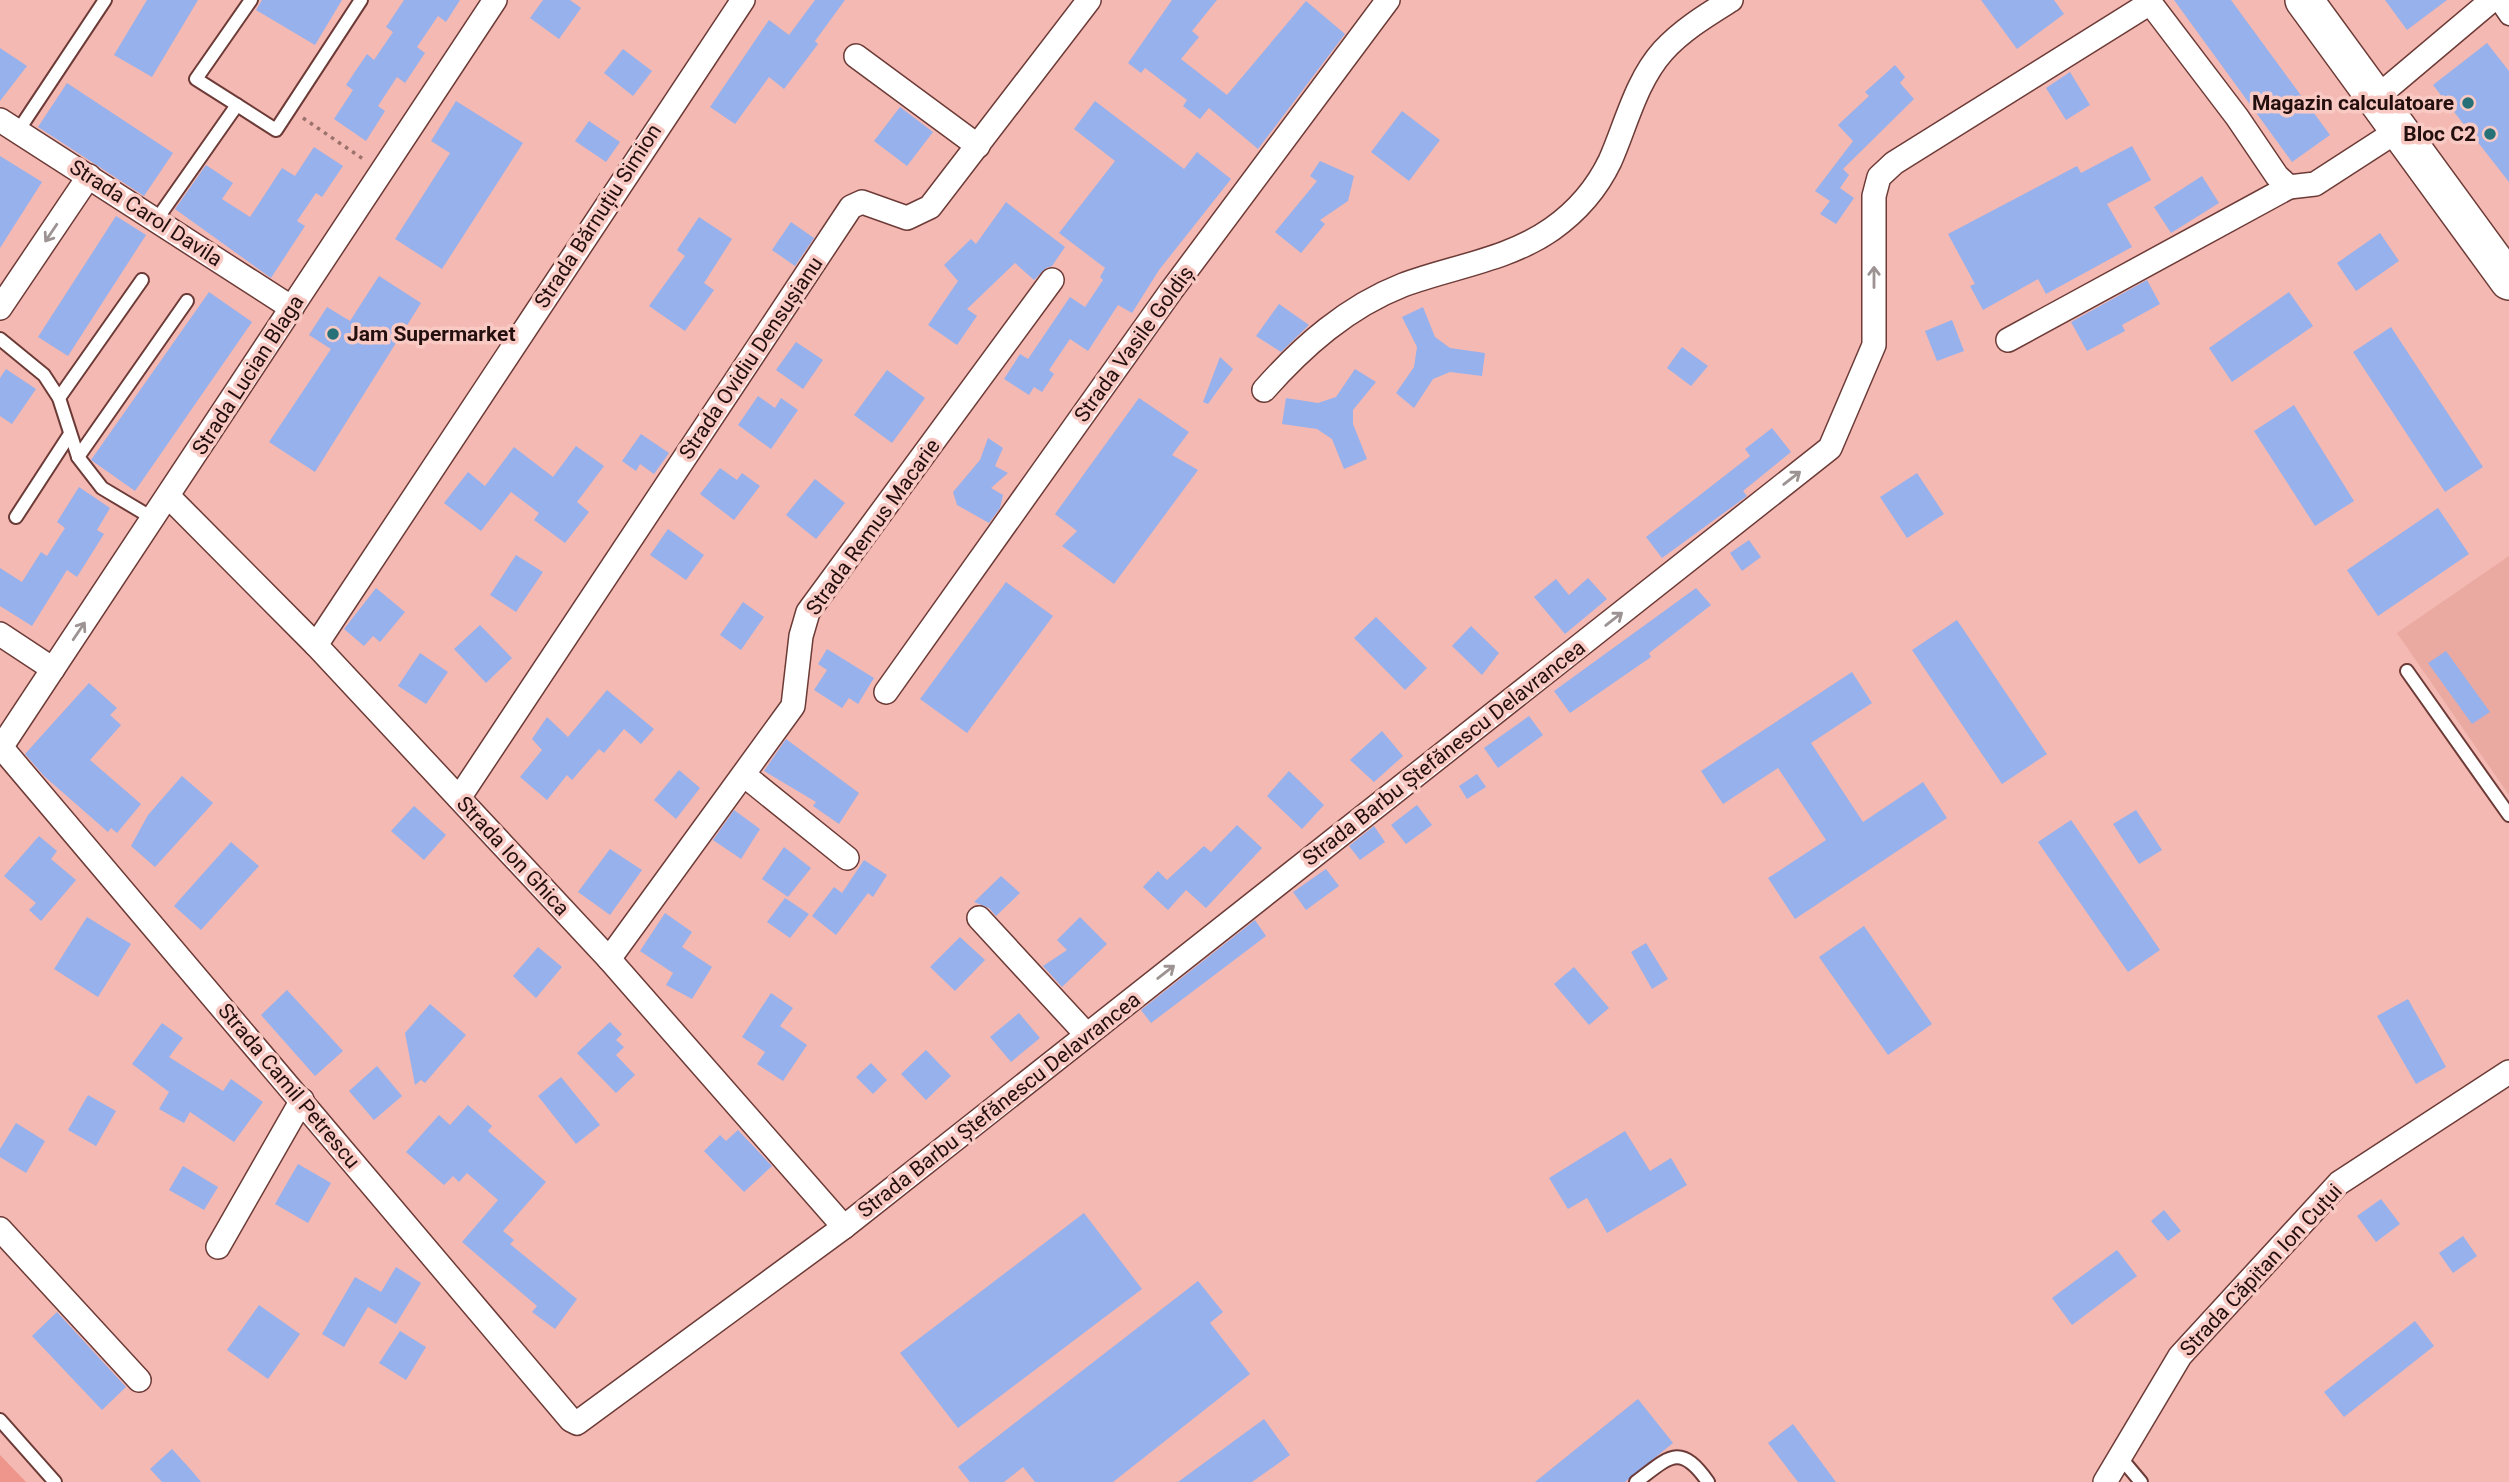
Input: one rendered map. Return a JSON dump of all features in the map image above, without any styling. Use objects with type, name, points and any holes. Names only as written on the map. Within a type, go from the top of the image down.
[{"type":"main road","points":[[2304,0],[2509,281]]},
{"type":"street","name":"Strada Lucian Blaga","points":[[1,748],[495,0]]},
{"type":"street","name":"Strada Bărnuțiu Simion","points":[[316,645],[743,0]]},
{"type":"street","name":"Strada Ovidiu Densușianu","points":[[459,798],[851,207],[862,202],[907,218],[919,215],[930,207],[1088,0]]},
{"type":"street","name":"Strada Vasile Goldiș","points":[[886,692],[1171,291],[1388,0]]},
{"type":"street","points":[[1264,390],[1296,354],[1346,314],[1401,286],[1491,258],[1550,230],[1584,200],[1609,163],[1643,81],[1662,52],[1695,23],[1731,0]]},
{"type":"street","points":[[2377,97],[2492,0]]},
{"type":"street","points":[[2498,0],[2509,16]]},
{"type":"street","points":[[2149,1],[2237,117],[2277,176],[2289,187]]},
{"type":"street","name":"Strada Barbu Ștefănescu Delavrancea","points":[[577,1423],[844,1227],[1830,448],[1874,345],[1874,195],[1879,177],[1894,163],[2149,1]]},
{"type":"street","points":[[856,56],[978,146]]},
{"type":"street","name":"Strada Carol Davila","points":[[9,125],[292,308]]},
{"type":"street","points":[[2008,340],[2289,187],[2315,184],[2400,129]]},
{"type":"street","points":[[0,308],[89,176]]},
{"type":"street","name":"Strada Remus Macarie","points":[[609,959],[793,706],[801,636],[808,612],[1052,280]]},
{"type":"street","name":"Strada Ion Ghica","points":[[169,497],[316,645],[609,959],[844,1227]]},
{"type":"street","points":[[0,634],[52,669]]},
{"type":"street","name":"Strada Camil Petrescu","points":[[1,748],[302,1100],[570,1420],[577,1423]]},
{"type":"street","points":[[744,775],[848,858]]},
{"type":"street","points":[[979,918],[1087,1035]]},
{"type":"street","name":"Strada Căpitan Ion Cuțui","points":[[2105,1482],[2180,1356],[2339,1183],[2509,1072]]},
{"type":"street","points":[[218,1247],[302,1100]]},
{"type":"street","points":[[0,1229],[139,1380]]},
{"type":"lane","points":[[9,125],[105,0]]},
{"type":"lane","points":[[250,0],[195,79],[276,130],[361,0]]},
{"type":"lane","points":[[157,219],[237,105]]},
{"type":"lane","points":[[60,397],[142,280]]},
{"type":"lane","points":[[78,457],[187,300]]},
{"type":"lane","points":[[0,339],[44,375],[60,397],[78,457],[102,488],[154,519]]},
{"type":"lane","points":[[16,517],[70,434]]},
{"type":"lane","points":[[2407,671],[2509,815]]},
{"type":"lane","points":[[0,1420],[55,1482]]},
{"type":"lane","points":[[1636,1482],[1665,1459],[1674,1457],[1695,1462],[1709,1482]]},
{"type":"lane","points":[[2120,1457],[2141,1482]]},
{"type":"path","points":[[289,109],[382,172]]},
{"type":"shaded area","points":[[2509,556],[2509,795],[2397,633]]},
{"type":"shaded area","points":[[0,1455],[26,1482],[0,1482]]},
{"type":"building","points":[[147,0],[198,0],[152,77],[114,55]]},
{"type":"building","points":[[262,0],[342,0],[315,45],[256,10]]},
{"type":"building","points":[[404,0],[460,0],[446,22],[438,16],[417,47],[425,53],[405,83],[397,77],[378,106],[385,111],[366,141],[334,119],[353,90],[346,85],[367,54],[374,60],[393,32],[386,27]]},
{"type":"building","points":[[543,0],[570,0],[581,8],[559,39],[530,18]]},
{"type":"building","points":[[815,0],[845,0],[815,41],[818,44],[784,89],[769,77],[735,124],[710,107],[769,20],[789,35]]},
{"type":"building","points":[[1172,0],[1217,0],[1192,31],[1199,37],[1181,59],[1227,95],[1306,1],[1345,34],[1258,149],[1209,108],[1200,119],[1183,106],[1187,100],[1145,68],[1141,73],[1128,63]]},
{"type":"building","points":[[1981,0],[2054,0],[2064,14],[2017,49]]},
{"type":"building","points":[[2174,0],[2231,0],[2330,135],[2292,162]]},
{"type":"building","points":[[2385,0],[2447,0],[2407,30]]},
{"type":"building","name":"Bloc C2","points":[[2487,43],[2509,71],[2509,182],[2433,85]]},
{"type":"building","points":[[0,48],[27,66],[0,101]]},
{"type":"building","points":[[623,49],[652,71],[633,96],[604,73]]},
{"type":"building","points":[[1895,65],[1905,77],[1900,83],[1914,99],[1843,169],[1849,175],[1840,188],[1854,198],[1836,224],[1820,214],[1830,201],[1815,191],[1853,141],[1838,125],[1869,96],[1865,92]]},
{"type":"building","points":[[2070,72],[2090,105],[2066,120],[2046,88]]},
{"type":"building","points":[[67,83],[173,153],[144,196],[38,127]]},
{"type":"building","points":[[456,101],[523,143],[442,269],[395,239],[450,153],[431,141]]},
{"type":"building","points":[[1095,101],[1184,169],[1197,152],[1231,179],[1159,270],[1132,313],[1118,305],[1088,351],[1070,339],[1049,370],[1054,374],[1042,392],[1034,387],[1029,395],[1004,379],[1020,354],[1028,359],[1070,297],[1085,307],[1103,280],[1100,277],[1105,268],[1059,233],[1115,161],[1074,129]]},
{"type":"building","points":[[900,107],[933,132],[907,166],[874,141]]},
{"type":"building","points":[[1402,111],[1440,140],[1409,181],[1371,152]]},
{"type":"building","points":[[589,121],[620,142],[606,162],[575,141]]},
{"type":"building","points":[[2132,146],[2151,180],[2107,204],[2132,247],[2046,294],[2038,279],[1983,310],[1970,286],[1975,284],[1948,234],[2077,166],[2081,173]]},
{"type":"building","points":[[314,147],[343,166],[322,197],[316,193],[297,221],[305,226],[271,278],[175,209],[206,165],[233,183],[222,199],[250,217],[282,168],[295,176]]},
{"type":"building","points":[[0,156],[42,182],[0,248]]},
{"type":"building","points":[[1320,161],[1354,176],[1348,201],[1320,220],[1325,224],[1301,253],[1275,232],[1317,181],[1310,176]]},
{"type":"building","points":[[2202,176],[2219,203],[2171,233],[2154,207]]},
{"type":"building","points":[[1006,202],[1065,247],[1052,266],[1046,268],[1034,280],[1015,263],[967,309],[977,316],[957,345],[928,325],[958,281],[944,265],[971,239],[976,244]]},
{"type":"building","points":[[116,216],[146,235],[68,356],[38,337]]},
{"type":"building","points":[[699,217],[732,239],[704,283],[714,290],[685,331],[649,306],[685,256],[677,250]]},
{"type":"building","points":[[791,222],[814,238],[795,266],[772,250]]},
{"type":"building","points":[[2380,233],[2399,261],[2356,291],[2337,263]]},
{"type":"building","points":[[379,276],[421,303],[315,472],[269,442],[331,349],[309,335],[327,307],[350,321]]},
{"type":"building","points":[[2147,280],[2160,304],[2122,325],[2125,331],[2087,351],[2071,322]]},
{"type":"building","points":[[209,292],[252,322],[135,491],[91,460]]},
{"type":"building","points":[[2289,292],[2313,326],[2232,382],[2209,348]]},
{"type":"building","points":[[1279,304],[1309,325],[1281,352],[1256,336]]},
{"type":"building","points":[[1423,307],[1435,337],[1450,348],[1485,353],[1482,376],[1450,372],[1433,379],[1414,408],[1396,393],[1414,367],[1417,347],[1402,317]]},
{"type":"building","points":[[1952,320],[1964,351],[1937,361],[1925,331]]},
{"type":"building","points":[[2391,327],[2483,467],[2445,492],[2353,352]]},
{"type":"building","points":[[796,342],[823,360],[803,389],[776,370]]},
{"type":"building","points":[[1682,347],[1708,366],[1691,386],[1667,368]]},
{"type":"building","points":[[1220,357],[1233,369],[1208,404],[1203,402]]},
{"type":"building","points":[[6,369],[36,389],[12,424],[0,416],[0,378]]},
{"type":"building","points":[[1355,369],[1376,382],[1353,410],[1353,424],[1367,459],[1344,469],[1332,439],[1317,429],[1282,424],[1286,398],[1318,403],[1336,397]]},
{"type":"building","points":[[887,370],[925,398],[892,443],[854,415]]},
{"type":"building","points":[[758,396],[775,408],[781,398],[798,410],[771,449],[738,425]]},
{"type":"building","points":[[1139,398],[1189,432],[1172,455],[1198,470],[1114,584],[1062,546],[1077,531],[1055,514]]},
{"type":"building","points":[[2294,405],[2354,501],[2315,526],[2254,431]]},
{"type":"building","points":[[1772,428],[1791,452],[1743,491],[1747,496],[1662,558],[1646,537],[1750,456],[1745,449]]},
{"type":"building","points":[[641,434],[669,453],[654,474],[640,464],[636,471],[622,461]]},
{"type":"building","points":[[988,438],[1003,448],[995,466],[1008,473],[991,488],[1003,495],[1000,508],[989,523],[957,505],[953,492],[980,460]]},
{"type":"building","points":[[576,446],[604,466],[577,502],[589,512],[565,543],[534,520],[539,513],[511,492],[481,531],[444,503],[468,472],[485,486],[514,447],[553,477]]},
{"type":"building","points":[[720,468],[737,480],[742,473],[760,486],[734,520],[700,494]]},
{"type":"building","points":[[1917,473],[1944,514],[1907,538],[1880,497]]},
{"type":"building","points":[[815,479],[845,503],[816,539],[786,515]]},
{"type":"building","points":[[79,487],[110,508],[97,530],[104,534],[77,577],[67,570],[32,626],[0,606],[0,568],[22,582],[41,552],[47,556],[65,528],[57,522]]},
{"type":"building","points":[[2438,508],[2469,554],[2378,616],[2347,570]]},
{"type":"building","points":[[668,529],[704,555],[686,580],[650,555]]},
{"type":"building","points":[[1749,540],[1761,557],[1742,571],[1730,553]]},
{"type":"building","points":[[516,555],[543,572],[516,612],[490,595]]},
{"type":"building","points":[[1588,578],[1607,599],[1565,634],[1534,597],[1556,579],[1569,595]]},
{"type":"building","points":[[1006,582],[1053,616],[967,733],[920,699]]},
{"type":"building","points":[[376,588],[405,612],[380,642],[373,636],[364,646],[344,629]]},
{"type":"building","points":[[1696,588],[1711,605],[1649,653],[1651,657],[1570,713],[1554,691]]},
{"type":"building","points":[[743,602],[764,617],[741,650],[720,635]]},
{"type":"building","points":[[1376,617],[1427,668],[1405,690],[1354,638]]},
{"type":"building","points":[[1957,620],[2047,754],[2002,784],[1912,650]]},
{"type":"building","points":[[480,625],[512,658],[486,683],[454,649]]},
{"type":"building","points":[[1471,626],[1499,653],[1482,675],[1452,646]]},
{"type":"building","points":[[827,649],[874,678],[858,704],[849,698],[842,708],[814,690],[827,670],[818,664]]},
{"type":"building","points":[[2446,651],[2490,712],[2472,724],[2428,663]]},
{"type":"building","points":[[420,653],[448,672],[426,704],[398,686]]},
{"type":"building","points":[[1852,672],[1872,703],[1811,743],[1863,822],[1923,782],[1947,818],[1795,919],[1768,878],[1826,840],[1778,768],[1723,804],[1701,771]]},
{"type":"building","points":[[89,683],[117,708],[110,715],[121,725],[90,760],[141,804],[117,833],[111,828],[108,832],[44,776],[25,754]]},
{"type":"building","points":[[607,690],[654,729],[641,744],[624,729],[604,753],[599,749],[572,780],[567,775],[547,800],[520,777],[542,750],[532,739],[547,717],[568,737]]},
{"type":"building","points":[[1529,716],[1543,735],[1498,768],[1484,748]]},
{"type":"building","points":[[1382,731],[1403,756],[1374,782],[1350,760]]},
{"type":"building","points":[[786,739],[859,793],[839,824],[813,806],[816,802],[764,771]]},
{"type":"building","points":[[679,770],[700,788],[676,819],[654,800]]},
{"type":"building","points":[[1289,771],[1324,805],[1302,829],[1267,796]]},
{"type":"building","points":[[1477,774],[1486,787],[1467,799],[1459,786]]},
{"type":"building","points":[[182,776],[213,803],[155,867],[131,846],[148,815]]},
{"type":"building","points":[[1417,805],[1432,825],[1406,844],[1391,825]]},
{"type":"building","points":[[414,806],[446,835],[424,860],[391,831]]},
{"type":"building","points":[[734,810],[760,829],[741,859],[713,840]]},
{"type":"building","points":[[2136,810],[2162,850],[2139,864],[2113,824]]},
{"type":"building","points":[[2071,820],[2160,950],[2128,972],[2038,842]]},
{"type":"building","points":[[1237,825],[1262,848],[1206,908],[1186,890],[1168,910],[1143,887],[1158,871],[1167,880],[1204,846],[1211,852]]},
{"type":"building","points":[[1374,826],[1385,842],[1360,860],[1349,846]]},
{"type":"building","points":[[39,836],[57,851],[51,859],[76,880],[41,921],[29,910],[36,903],[4,876]]},
{"type":"building","points":[[231,842],[259,866],[201,930],[174,906]]},
{"type":"building","points":[[784,847],[811,868],[788,897],[762,879]]},
{"type":"building","points":[[610,849],[642,870],[610,915],[578,892]]},
{"type":"building","points":[[864,860],[887,875],[873,897],[868,893],[836,935],[812,916],[834,887],[842,893]]},
{"type":"building","points":[[1326,869],[1339,886],[1306,910],[1293,892]]},
{"type":"building","points":[[1001,876],[1020,893],[996,916],[989,908],[974,902]]},
{"type":"building","points":[[785,898],[809,914],[790,938],[767,922]]},
{"type":"building","points":[[665,913],[692,932],[682,947],[712,967],[692,999],[666,985],[673,973],[640,951]]},
{"type":"building","points":[[87,917],[131,944],[98,997],[54,969]]},
{"type":"building","points":[[1080,917],[1107,944],[1062,987],[1043,966],[1067,950],[1057,940]]},
{"type":"building","points":[[1255,920],[1266,936],[1151,1023],[1141,1010]]},
{"type":"building","points":[[1864,926],[1932,1024],[1888,1055],[1819,957]]},
{"type":"building","points":[[960,937],[985,960],[955,991],[930,967]]},
{"type":"building","points":[[1646,943],[1668,979],[1652,989],[1631,952]]},
{"type":"building","points":[[538,947],[562,967],[536,998],[513,976]]},
{"type":"building","points":[[1574,967],[1609,1008],[1589,1025],[1554,984]]},
{"type":"building","points":[[287,990],[343,1051],[315,1076],[261,1015]]},
{"type":"building","points":[[771,993],[793,1008],[780,1026],[807,1045],[783,1081],[757,1064],[765,1052],[742,1037]]},
{"type":"building","points":[[2408,999],[2446,1067],[2416,1084],[2377,1016]]},
{"type":"building","points":[[430,1004],[466,1035],[425,1083],[421,1080],[415,1085],[405,1033]]},
{"type":"building","points":[[1019,1013],[1040,1038],[1011,1062],[990,1037]]},
{"type":"building","points":[[610,1022],[622,1034],[616,1040],[624,1047],[616,1055],[635,1075],[616,1093],[577,1053]]},
{"type":"building","points":[[162,1023],[183,1038],[169,1057],[223,1091],[231,1079],[263,1102],[234,1142],[190,1112],[184,1123],[159,1109],[169,1092],[132,1064]]},
{"type":"building","points":[[926,1050],[951,1076],[926,1100],[901,1074]]},
{"type":"building","points":[[871,1063],[887,1080],[873,1094],[856,1077]]},
{"type":"building","points":[[377,1066],[402,1096],[374,1120],[349,1091]]},
{"type":"building","points":[[561,1077],[600,1125],[576,1144],[538,1096]]},
{"type":"building","points":[[88,1095],[116,1111],[96,1146],[68,1130]]},
{"type":"building","points":[[468,1105],[492,1126],[488,1131],[546,1182],[503,1231],[514,1240],[510,1244],[577,1299],[555,1329],[532,1312],[537,1306],[462,1242],[498,1200],[467,1173],[459,1182],[453,1176],[444,1185],[406,1152],[439,1115],[450,1125]]},
{"type":"building","points":[[16,1123],[45,1141],[26,1173],[0,1157],[0,1149]]},
{"type":"building","points":[[738,1130],[772,1166],[744,1192],[704,1151],[720,1135],[726,1141]]},
{"type":"building","points":[[1625,1131],[1650,1171],[1671,1158],[1687,1185],[1607,1233],[1587,1198],[1568,1209],[1549,1178]]},
{"type":"building","points":[[298,1164],[331,1183],[308,1223],[275,1204]]},
{"type":"building","points":[[183,1166],[218,1187],[204,1210],[169,1190]]},
{"type":"building","points":[[2381,1199],[2400,1224],[2376,1242],[2357,1216]]},
{"type":"building","points":[[2164,1210],[2181,1231],[2168,1241],[2151,1221]]},
{"type":"building","points":[[1084,1213],[1142,1289],[958,1428],[900,1353]]},
{"type":"building","points":[[2463,1236],[2477,1256],[2453,1273],[2439,1253]]},
{"type":"building","points":[[2117,1250],[2137,1276],[2072,1325],[2052,1298]]},
{"type":"building","points":[[396,1267],[421,1283],[396,1324],[368,1307],[344,1347],[322,1334],[355,1277],[381,1292]]},
{"type":"building","points":[[1198,1281],[1223,1312],[1210,1323],[1250,1374],[1113,1482],[1035,1482],[1023,1467],[1004,1482],[970,1482],[958,1467]]},
{"type":"building","points":[[259,1305],[300,1334],[268,1379],[227,1350]]},
{"type":"building","points":[[57,1312],[126,1387],[102,1410],[32,1336]]},
{"type":"building","points":[[2415,1321],[2434,1346],[2344,1417],[2324,1392]]},
{"type":"building","points":[[400,1331],[426,1347],[406,1380],[379,1363]]},
{"type":"building","points":[[1638,1399],[1673,1443],[1625,1482],[1535,1482]]},
{"type":"building","points":[[1264,1419],[1290,1455],[1252,1482],[1178,1482]]},
{"type":"building","points":[[1793,1424],[1836,1482],[1798,1482],[1768,1443]]},
{"type":"building","points":[[172,1449],[201,1482],[162,1482],[150,1469]]},
{"type":"place","name":"Magazin calculatoare","points":[[2468,103]]},
{"type":"place","name":"Bloc C2","points":[[2490,134]]},
{"type":"place","name":"Jam Supermarket","points":[[333,334]]}]
